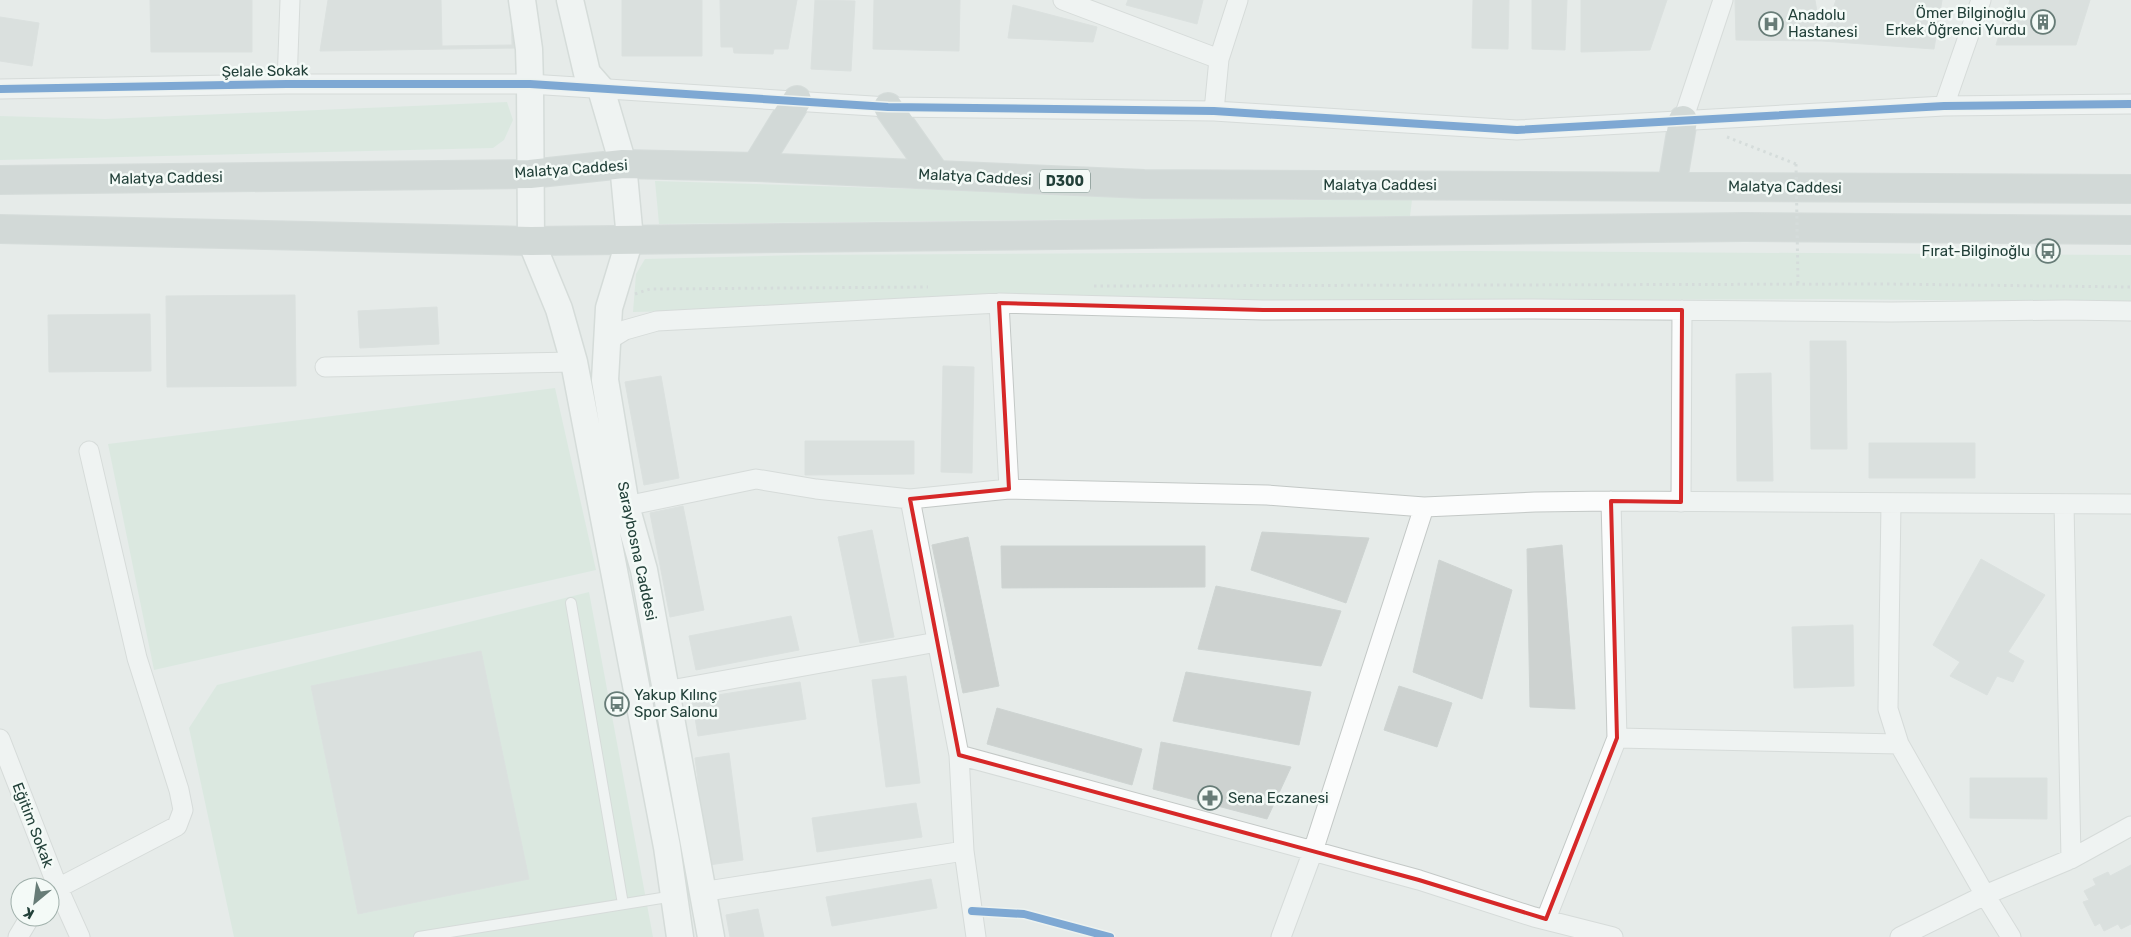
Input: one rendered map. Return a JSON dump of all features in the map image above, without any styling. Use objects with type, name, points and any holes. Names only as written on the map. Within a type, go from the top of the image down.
[{"type":"highway","points":[[756,167],[797,100]]},
{"type":"highway","points":[[888,107],[936,175]]},
{"type":"highway","points":[[1672,186],[1683,120]]},
{"type":"highway","name":"Malatya Caddesi","points":[[0,180],[530,174],[623,164],[756,167],[1144,184],[2131,189]]},
{"type":"highway","points":[[0,230],[531,241],[1744,226],[2131,230]]},
{"type":"main road","points":[[522,0],[529,49],[531,241]]},
{"type":"main road","points":[[570,0],[587,73],[601,89]]},
{"type":"main road","name":"Saraybosna Caddesi","points":[[601,89],[623,164],[630,239],[609,308],[605,380],[626,506],[644,570],[701,892],[711,937]]},
{"type":"main road","name":"Saraybosna Caddesi","points":[[531,241],[559,309],[574,362],[667,847],[680,937]]},
{"type":"street","points":[[286,84],[290,0]]},
{"type":"street","points":[[1063,0],[1219,59]]},
{"type":"street","points":[[1214,111],[1219,59],[1238,0]]},
{"type":"street","points":[[1683,120],[1723,0]]},
{"type":"street","points":[[1944,106],[1981,0]]},
{"type":"street","name":"Şelale Sokak","points":[[0,89],[286,84],[530,84],[888,107],[1214,111],[1517,130],[1944,106],[2131,104]]},
{"type":"street","points":[[999,303],[1009,489]]},
{"type":"street","points":[[607,341],[625,330],[657,322],[999,303],[1263,310],[2131,311]]},
{"type":"street","points":[[1681,502],[1682,310]]},
{"type":"street","points":[[325,367],[574,362]]},
{"type":"street","points":[[60,889],[177,826],[183,810],[179,790],[137,658],[89,452]]},
{"type":"street","points":[[626,506],[756,479],[816,489],[910,500],[1009,489],[1267,494],[1424,507],[1611,501],[2131,504]]},
{"type":"street","points":[[910,500],[959,755],[964,851],[976,937]]},
{"type":"street","points":[[1546,919],[1617,738],[1611,501]]},
{"type":"street","points":[[1891,504],[1888,709],[1899,744],[2011,937]]},
{"type":"street","points":[[2064,504],[2071,859]]},
{"type":"street","points":[[1281,937],[1313,851],[1424,507]]},
{"type":"street","points":[[665,691],[937,642]]},
{"type":"street","points":[[1617,738],[1899,744]]},
{"type":"street","name":"Eğitim Sokak","points":[[0,739],[49,877]]},
{"type":"street","points":[[959,755],[1313,851],[1613,937]]},
{"type":"street","points":[[1900,937],[1985,895],[2071,859],[2131,826]]},
{"type":"street","points":[[701,892],[964,851]]},
{"type":"street","name":"Eğitim Sokak","points":[[60,902],[80,937]]},
{"type":"lane","points":[[571,603],[623,904]]},
{"type":"lane","points":[[419,937],[674,896]]},
{"type":"path","points":[[1718,134],[1796,164],[1798,284]]},
{"type":"path","points":[[1085,286],[1798,284],[2131,287]]},
{"type":"path","points":[[609,308],[621,297],[650,289],[937,287]]},
{"type":"highlighted area","points":[[999,303],[1263,310],[1682,310],[1681,502],[1611,501],[1617,738],[1546,919],[1419,880],[959,755],[910,499],[1009,489]]},
{"type":"green space","points":[[507,102],[513,120],[504,140],[493,148],[0,160],[0,116],[105,119]]},
{"type":"green space","points":[[655,181],[1274,200],[1412,200],[1410,216],[659,224]]},
{"type":"green space","points":[[1468,251],[2131,255],[2131,302],[1822,299],[1178,301],[633,312],[636,274],[645,259],[800,255]]},
{"type":"green space","points":[[555,388],[596,570],[154,670],[108,444]]},
{"type":"green space","points":[[589,592],[653,937],[234,937],[189,728],[217,685]]},
{"type":"building","points":[[150,0],[252,0],[252,52],[151,52]]},
{"type":"building","points":[[328,0],[441,0],[442,46],[512,45],[511,0],[517,48],[320,51]]},
{"type":"building","points":[[622,0],[702,0],[702,56],[622,56]]},
{"type":"building","points":[[720,0],[797,0],[788,49],[774,49],[773,54],[734,53],[733,47],[721,47]]},
{"type":"building","points":[[815,0],[855,1],[851,71],[811,69]]},
{"type":"building","points":[[874,0],[960,0],[959,51],[873,49]]},
{"type":"building","points":[[1128,0],[1203,0],[1197,24],[1126,5]]},
{"type":"building","points":[[1473,0],[1509,0],[1508,49],[1472,48]]},
{"type":"building","points":[[1532,0],[1567,0],[1565,50],[1532,49]]},
{"type":"building","points":[[1581,0],[1667,0],[1650,50],[1581,52]]},
{"type":"building","points":[[1735,0],[1815,0],[1822,41],[1736,40]]},
{"type":"building","points":[[1836,0],[1942,0],[1934,49],[1822,41]]},
{"type":"building","name":"Ömer Bilginoğlu Erkek Öğrenci Yurdu","points":[[2010,0],[2090,0],[2076,45],[1996,45]]},
{"type":"building","points":[[1013,5],[1097,27],[1093,42],[1008,38]]},
{"type":"building","points":[[0,17],[39,23],[32,66],[0,61]]},
{"type":"building","points":[[295,295],[296,386],[167,387],[166,296]]},
{"type":"building","points":[[437,307],[439,344],[360,348],[358,311]]},
{"type":"building","points":[[150,314],[151,371],[49,372],[48,315]]},
{"type":"building","points":[[1810,341],[1846,341],[1847,449],[1811,449]]},
{"type":"building","points":[[943,366],[974,367],[972,473],[941,472]]},
{"type":"building","points":[[1771,373],[1773,481],[1737,481],[1736,374]]},
{"type":"building","points":[[661,376],[679,478],[644,485],[625,382]]},
{"type":"building","points":[[805,441],[914,441],[914,474],[805,475]]},
{"type":"building","points":[[1869,443],[1975,443],[1975,478],[1869,478]]},
{"type":"building","points":[[683,506],[704,610],[670,617],[650,513]]},
{"type":"building","points":[[872,530],[894,637],[860,643],[838,537]]},
{"type":"building","points":[[1262,532],[1369,538],[1346,603],[1251,570]]},
{"type":"building","points":[[968,537],[999,686],[963,693],[932,545]]},
{"type":"building","points":[[1562,545],[1575,709],[1530,707],[1527,549]]},
{"type":"building","points":[[1001,546],[1205,546],[1205,587],[1002,588]]},
{"type":"building","points":[[1981,559],[2045,595],[2008,652],[2024,661],[2013,682],[1997,676],[1987,695],[1950,676],[1960,662],[1933,645]]},
{"type":"building","points":[[1439,560],[1512,590],[1482,699],[1413,672]]},
{"type":"building","points":[[1216,586],[1341,611],[1321,666],[1198,649]]},
{"type":"building","points":[[791,616],[799,650],[696,670],[689,636]]},
{"type":"building","points":[[1853,625],[1854,686],[1794,688],[1792,627]]},
{"type":"building","points":[[481,651],[529,879],[358,914],[311,686]]},
{"type":"building","points":[[1186,672],[1311,692],[1299,745],[1173,721]]},
{"type":"building","points":[[906,676],[920,783],[886,787],[872,680]]},
{"type":"building","points":[[800,682],[806,719],[698,736],[692,699]]},
{"type":"building","points":[[1399,686],[1452,703],[1437,747],[1384,730]]},
{"type":"building","points":[[997,708],[1142,749],[1132,785],[987,744]]},
{"type":"building","points":[[1161,742],[1291,767],[1267,819],[1153,789]]},
{"type":"building","points":[[729,753],[743,860],[709,865],[695,758]]},
{"type":"building","points":[[1970,778],[2047,778],[2047,819],[1970,818]]},
{"type":"building","points":[[916,803],[922,837],[817,852],[812,818]]},
{"type":"building","points":[[2131,865],[2131,924],[2121,929],[2118,924],[2104,931],[2100,923],[2095,926],[2083,902],[2089,900],[2084,891],[2096,885],[2093,879],[2108,872],[2110,876]]},
{"type":"building","points":[[931,879],[937,908],[832,926],[826,897]]},
{"type":"building","points":[[758,909],[764,937],[730,937],[726,915]]},
{"type":"cycle path","points":[[0,89],[287,84],[530,84],[888,107],[1214,111],[1517,130],[1944,106],[2131,104]]},
{"type":"cycle path","points":[[972,911],[1024,914],[1110,937]]},
{"type":"place","name":"Ömer Bilginoğlu Erkek Öğrenci Yurdu","points":[[2043,22]]},
{"type":"place","name":"Anadolu Hastanesi","points":[[1771,24]]},
{"type":"place","name":"Fırat-Bilginoğlu","points":[[2048,251]]},
{"type":"place","name":"Yakup Kılınç Spor Salonu","points":[[617,704]]},
{"type":"place","name":"Sena Eczanesi","points":[[1210,798]]}]
